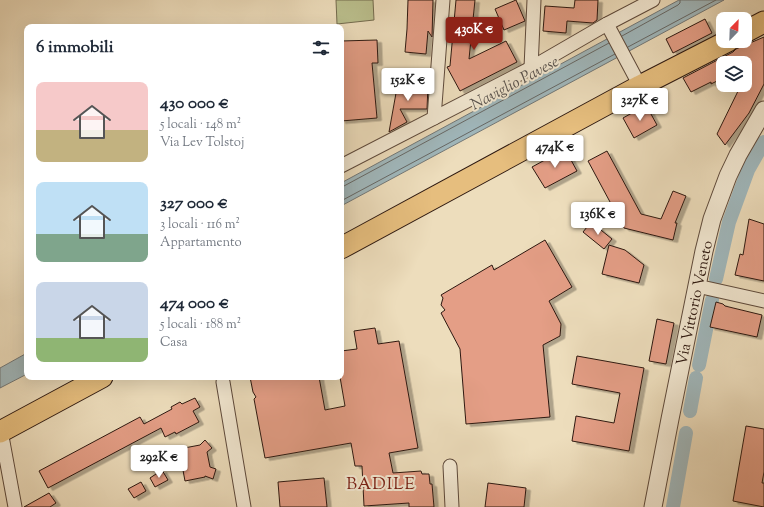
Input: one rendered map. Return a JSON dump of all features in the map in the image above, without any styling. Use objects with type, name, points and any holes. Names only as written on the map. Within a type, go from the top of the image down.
[{"type":"main road","points":[[752,28],[764,22]]},
{"type":"main road","points":[[344,246],[640,86],[716,47]]},
{"type":"main road","points":[[0,432],[96,380]]},
{"type":"street","points":[[434,118],[443,0]]},
{"type":"street","points":[[531,68],[534,0]]},
{"type":"street","points":[[344,164],[609,28],[653,0]]},
{"type":"street","points":[[609,28],[640,86]]},
{"type":"street","name":"Via Vittorio Veneto","points":[[654,507],[708,234],[717,205],[738,155],[764,110]]},
{"type":"street","points":[[697,286],[764,301]]},
{"type":"street","points":[[223,382],[244,507]]},
{"type":"street","points":[[0,432],[15,507]]},
{"type":"street","points":[[450,466],[452,507]]},
{"type":"green space","points":[[336,0],[373,0],[374,20],[337,24]]},
{"type":"water","points":[[679,0],[724,0],[344,204],[344,181]]},
{"type":"water","points":[[24,355],[24,376],[0,388],[0,368]]},
{"type":"building","points":[[408,0],[433,0],[432,37],[428,31],[426,54],[405,52]]},
{"type":"building","points":[[456,0],[475,0],[469,59],[506,41],[517,62],[460,91],[447,67],[450,66]]},
{"type":"building","points":[[516,0],[525,21],[504,30],[495,9]]},
{"type":"building","points":[[575,0],[598,0],[597,20],[593,23],[567,21],[566,33],[543,31],[545,6],[574,8]]},
{"type":"building","points":[[705,19],[712,33],[673,53],[666,39]]},
{"type":"building","points":[[764,37],[764,84],[749,113],[725,145],[717,134],[738,92],[752,92],[752,56],[725,56],[738,48],[752,48],[752,42]]},
{"type":"building","points":[[377,40],[378,63],[372,63],[377,118],[344,121],[344,41]]},
{"type":"building","points":[[716,61],[716,82],[711,84],[711,82],[691,92],[683,78]]},
{"type":"building","points":[[398,82],[416,86],[428,85],[427,109],[400,109],[407,122],[389,132]]},
{"type":"building","points":[[646,105],[657,125],[634,138],[623,118]]},
{"type":"building","points":[[565,149],[577,171],[545,188],[532,167]]},
{"type":"building","points":[[607,151],[641,214],[661,219],[673,191],[686,196],[675,223],[677,223],[673,240],[624,228],[588,161]]},
{"type":"building","points":[[749,219],[764,224],[764,281],[735,275],[740,254],[743,255]]},
{"type":"building","points":[[591,222],[612,239],[604,249],[583,232]]},
{"type":"building","points":[[545,240],[572,287],[549,301],[561,324],[560,336],[543,345],[550,417],[466,424],[460,349],[441,313],[445,310],[441,305],[443,298],[441,295],[492,265],[494,270]]},
{"type":"building","points":[[609,245],[625,250],[644,265],[639,283],[602,274]]},
{"type":"building","points":[[716,302],[725,306],[762,315],[757,337],[710,327]]},
{"type":"building","points":[[657,319],[674,323],[666,364],[649,361]]},
{"type":"building","points":[[375,328],[378,344],[399,341],[418,448],[389,453],[393,473],[421,471],[422,474],[429,474],[430,484],[432,484],[434,507],[409,507],[409,503],[364,506],[362,466],[355,466],[351,443],[265,458],[254,399],[256,397],[253,392],[251,380],[320,380],[325,410],[345,406],[341,380],[344,380],[344,351],[357,349],[354,331]]},
{"type":"building","points":[[577,356],[644,368],[629,451],[572,441],[576,416],[614,423],[620,393],[572,384]]},
{"type":"building","points":[[195,398],[200,407],[193,411],[199,422],[176,434],[175,432],[165,437],[161,428],[48,488],[39,471],[140,417],[144,424],[172,409],[171,407],[180,402],[182,404]]},
{"type":"building","points":[[746,426],[764,429],[764,472],[762,483],[764,483],[764,507],[733,501]]},
{"type":"building","points":[[205,440],[212,448],[207,452],[210,467],[216,469],[213,479],[205,476],[185,481],[179,449],[200,445]]},
{"type":"building","points":[[162,470],[168,480],[155,487],[150,478]]},
{"type":"building","points":[[324,478],[327,507],[280,507],[278,482]]},
{"type":"building","points":[[141,482],[146,491],[134,498],[128,489]]},
{"type":"building","points":[[488,483],[526,488],[524,507],[485,507]]},
{"type":"building","points":[[49,493],[56,503],[50,507],[24,507]]},
{"type":"waterway","points":[[716,279],[729,222],[748,170],[764,142]]},
{"type":"waterway","points":[[699,365],[712,300]]},
{"type":"waterway","points":[[690,411],[696,378]]},
{"type":"waterway","points":[[673,507],[686,433]]},
{"type":"district","name":"BADILE","points":[[381,483]]},
{"type":"water label","name":"Naviglio Pavese","points":[[514,82]]}]
